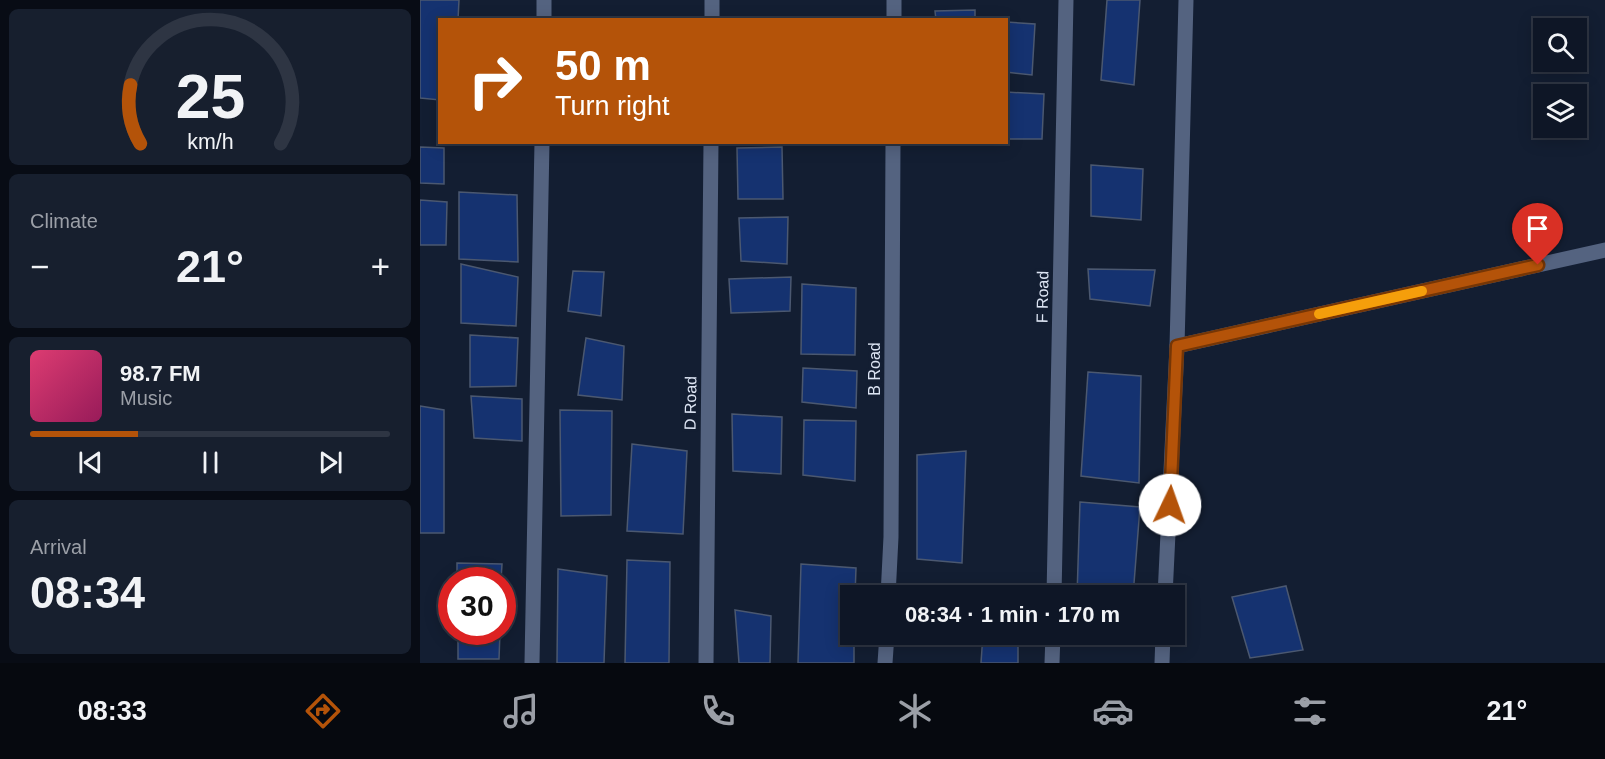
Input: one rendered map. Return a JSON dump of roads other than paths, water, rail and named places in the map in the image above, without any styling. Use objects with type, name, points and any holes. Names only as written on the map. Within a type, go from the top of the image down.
[{"type":"street","points":[[544,0],[544,18]]},
{"type":"street","points":[[712,0],[712,18]]},
{"type":"street","points":[[894,0],[894,18]]},
{"type":"street","name":"F Road","points":[[1054,585],[1066,0]]},
{"type":"street","points":[[1166,585],[1177,346],[1186,0]]},
{"type":"street","points":[[532,663],[542,144]]},
{"type":"street","name":"D Road","points":[[706,663],[711,144]]},
{"type":"street","name":"B Road","points":[[888,585],[891,525],[893,144]]},
{"type":"street","points":[[1177,346],[1605,250]]},
{"type":"street","points":[[885,663],[886,645]]},
{"type":"street","points":[[1052,663],[1053,645]]},
{"type":"street","points":[[1162,663],[1163,645]]}]
